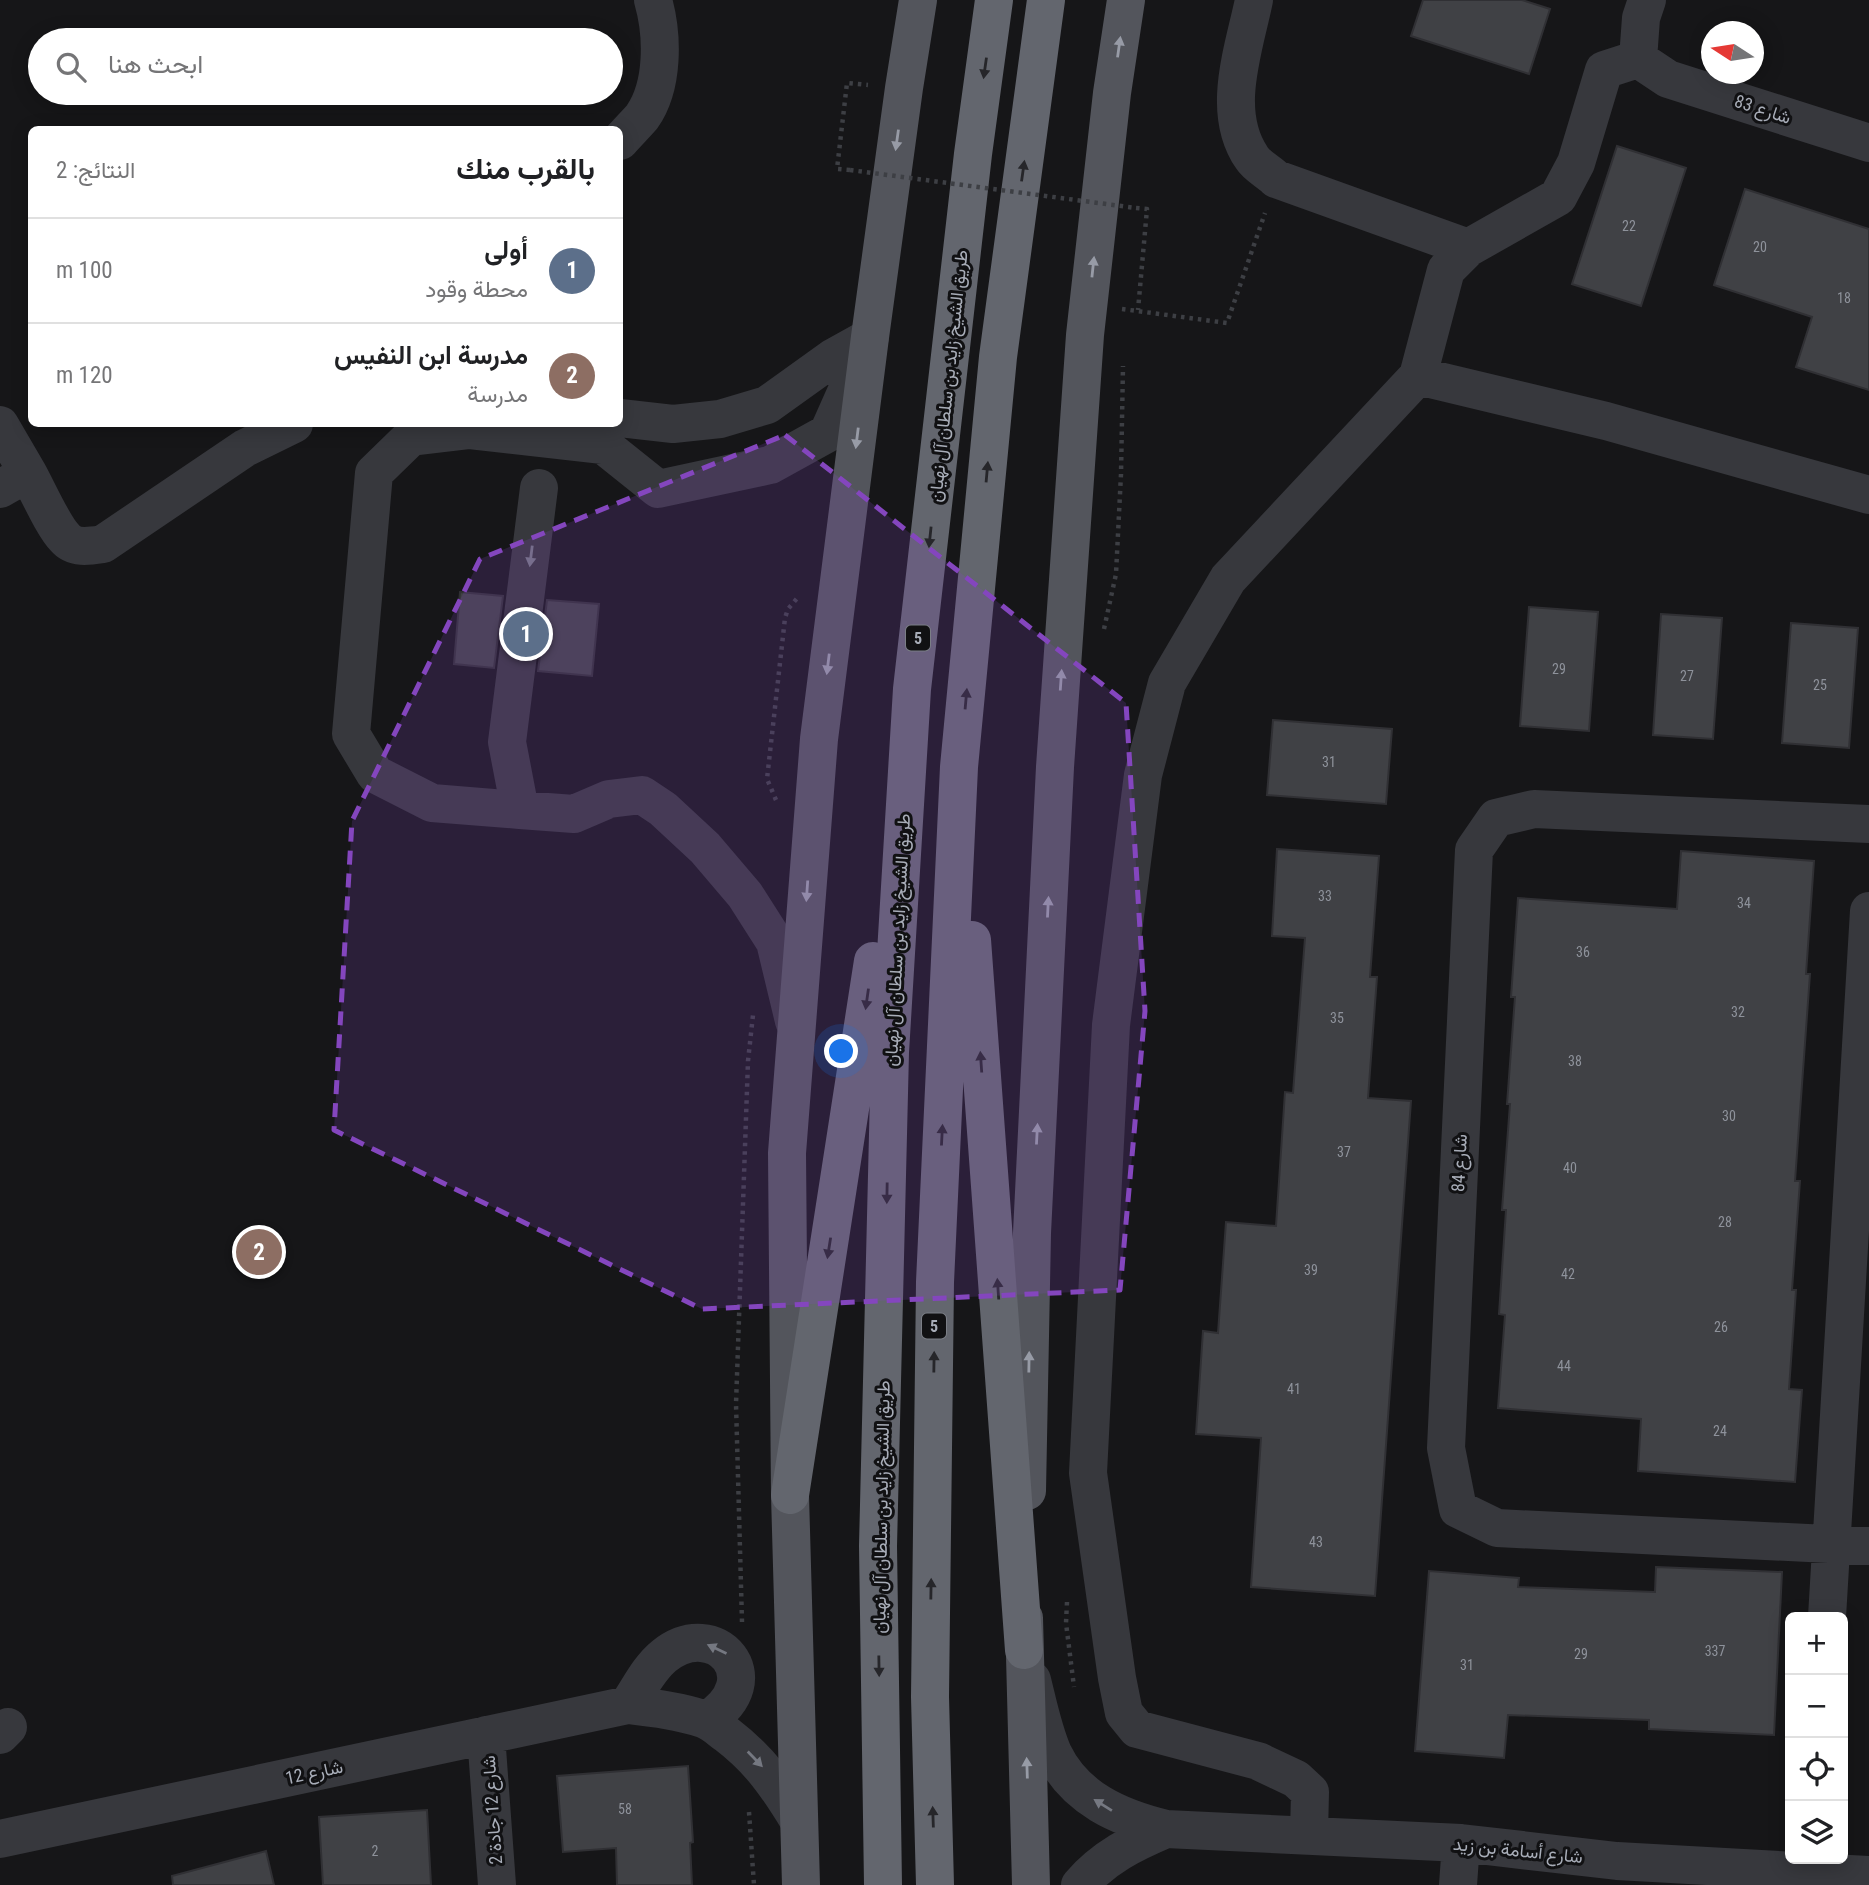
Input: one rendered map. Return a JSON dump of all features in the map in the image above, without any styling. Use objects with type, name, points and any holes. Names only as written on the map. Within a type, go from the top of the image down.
[{"type":"highway","name":"طريق الشيخ زايد بن سلطان آل نهيان","points":[[883,1885],[878,1546],[890,1052],[912,689],[973,154],[994,0]]},
{"type":"highway","name":"5","points":[[935,1885],[930,1697],[935,1282],[959,766],[998,357],[1046,0]]},
{"type":"highway","points":[[790,1495],[864,1026],[912,689]]},
{"type":"highway","points":[[959,766],[1024,1650]]},
{"type":"main road","points":[[802,1885],[790,1495],[787,1153],[818,739],[870,337],[887,86],[907,0]]},
{"type":"main road","points":[[887,86],[918,0]]},
{"type":"main road","points":[[1031,1885],[1024,1650],[1032,1233],[1055,767],[1085,335],[1112,93],[1126,0]]},
{"type":"street","points":[[623,138],[643,115],[655,90],[659,24],[653,0]]},
{"type":"street","points":[[1254,0],[1235,94],[1238,125],[1252,158],[1276,179],[1468,248]]},
{"type":"street","points":[[1309,1834],[1310,1792],[1296,1779],[1258,1761],[1137,1729],[1124,1713],[1088,1473],[1111,1025],[1143,775],[1167,682],[1228,579],[1418,376],[1446,270],[1468,248],[1558,197],[1576,163],[1604,70],[1638,59],[1641,18],[1647,0]]},
{"type":"street","name":"شارع 83","points":[[1638,59],[1668,79],[1869,143]]},
{"type":"street","points":[[623,418],[673,424],[720,419],[766,405],[834,357],[870,337]]},
{"type":"street","points":[[796,1032],[775,942],[745,895],[705,848],[663,809],[642,795],[609,799],[574,814],[520,810],[432,803],[375,774],[351,734],[374,473],[411,437],[470,430],[603,445],[658,488],[770,465],[828,433],[870,337]]},
{"type":"street","points":[[1418,376],[1605,421],[1869,495]]},
{"type":"street","points":[[0,425],[14,481],[65,540],[89,547],[103,544],[245,448],[288,427]]},
{"type":"street","points":[[520,810],[507,742],[539,488]]},
{"type":"street","name":"شارع 84","points":[[1869,824],[1534,809],[1496,818],[1474,850],[1446,1448],[1458,1509],[1497,1528],[1869,1546]]},
{"type":"street","points":[[1827,1612],[1869,911]]},
{"type":"street","points":[[628,1704],[658,1662],[667,1654],[687,1645],[711,1645],[726,1652],[731,1658],[736,1667],[736,1682],[731,1698],[720,1712],[707,1720]]},
{"type":"street","name":"شارع أسامة بن زيد","points":[[1024,1650],[1053,1752],[1065,1772],[1100,1805],[1121,1816],[1166,1829],[1461,1843],[1617,1861],[1814,1865],[1869,1874]]},
{"type":"street","name":"شارع 12","points":[[0,1839],[628,1704],[707,1720],[758,1761],[774,1780],[799,1821]]},
{"type":"street","name":"شارع 12 جادة 2","points":[[486,1735],[497,1885]]},
{"type":"street","name":"شارع أسامة بن زيد","points":[[1080,1885],[1110,1856],[1166,1829]]},
{"type":"street","points":[[1458,1885],[1461,1843]]},
{"type":"path","points":[[887,86],[847,83],[836,169],[1147,209],[1138,310],[1227,323],[1276,179]]},
{"type":"highlighted area","points":[[785,435],[1126,703],[1145,1011],[1120,1290],[702,1309],[334,1130],[352,821],[480,559]]},
{"type":"building","points":[[1423,0],[1522,0],[1550,9],[1529,74],[1411,36]]},
{"type":"building","points":[[1617,146],[1686,168],[1641,306],[1572,284]]},
{"type":"building","points":[[1745,189],[1869,229],[1869,390],[1796,367],[1812,317],[1714,285]]},
{"type":"building","points":[[460,592],[503,596],[494,668],[454,664]]},
{"type":"building","points":[[547,600],[599,604],[592,676],[538,671]]},
{"type":"building","points":[[1529,607],[1598,612],[1589,731],[1520,726]]},
{"type":"building","points":[[1661,614],[1722,618],[1713,739],[1653,735]]},
{"type":"building","points":[[1791,623],[1858,628],[1849,748],[1782,743]]},
{"type":"building","points":[[1273,720],[1392,729],[1386,804],[1267,795]]},
{"type":"building","points":[[1277,849],[1379,856],[1370,977],[1377,977],[1368,1098],[1411,1101],[1375,1596],[1251,1587],[1261,1438],[1196,1434],[1203,1331],[1218,1333],[1226,1222],[1276,1226],[1285,1092],[1293,1093],[1305,938],[1272,936]]},
{"type":"building","points":[[1681,851],[1814,861],[1806,974],[1810,974],[1795,1181],[1800,1181],[1792,1290],[1796,1290],[1789,1389],[1802,1390],[1795,1482],[1638,1471],[1641,1419],[1498,1408],[1505,1315],[1499,1314],[1506,1210],[1502,1210],[1510,1104],[1507,1104],[1515,997],[1511,997],[1518,898],[1677,909]]},
{"type":"building","points":[[1656,1567],[1782,1572],[1774,1735],[1649,1729],[1649,1720],[1508,1715],[1504,1758],[1415,1751],[1429,1571],[1519,1578],[1518,1587],[1655,1592]]},
{"type":"building","points":[[688,1766],[693,1842],[690,1843],[692,1885],[617,1885],[616,1848],[563,1852],[557,1776]]},
{"type":"building","points":[[427,1810],[431,1885],[323,1885],[319,1817]]},
{"type":"building","points":[[266,1851],[274,1885],[173,1885],[172,1876]]},
{"type":"place","name":"أولى","points":[[526,634]]},
{"type":"place","name":"مدرسة ابن النفيس","points":[[259,1252]]}]
